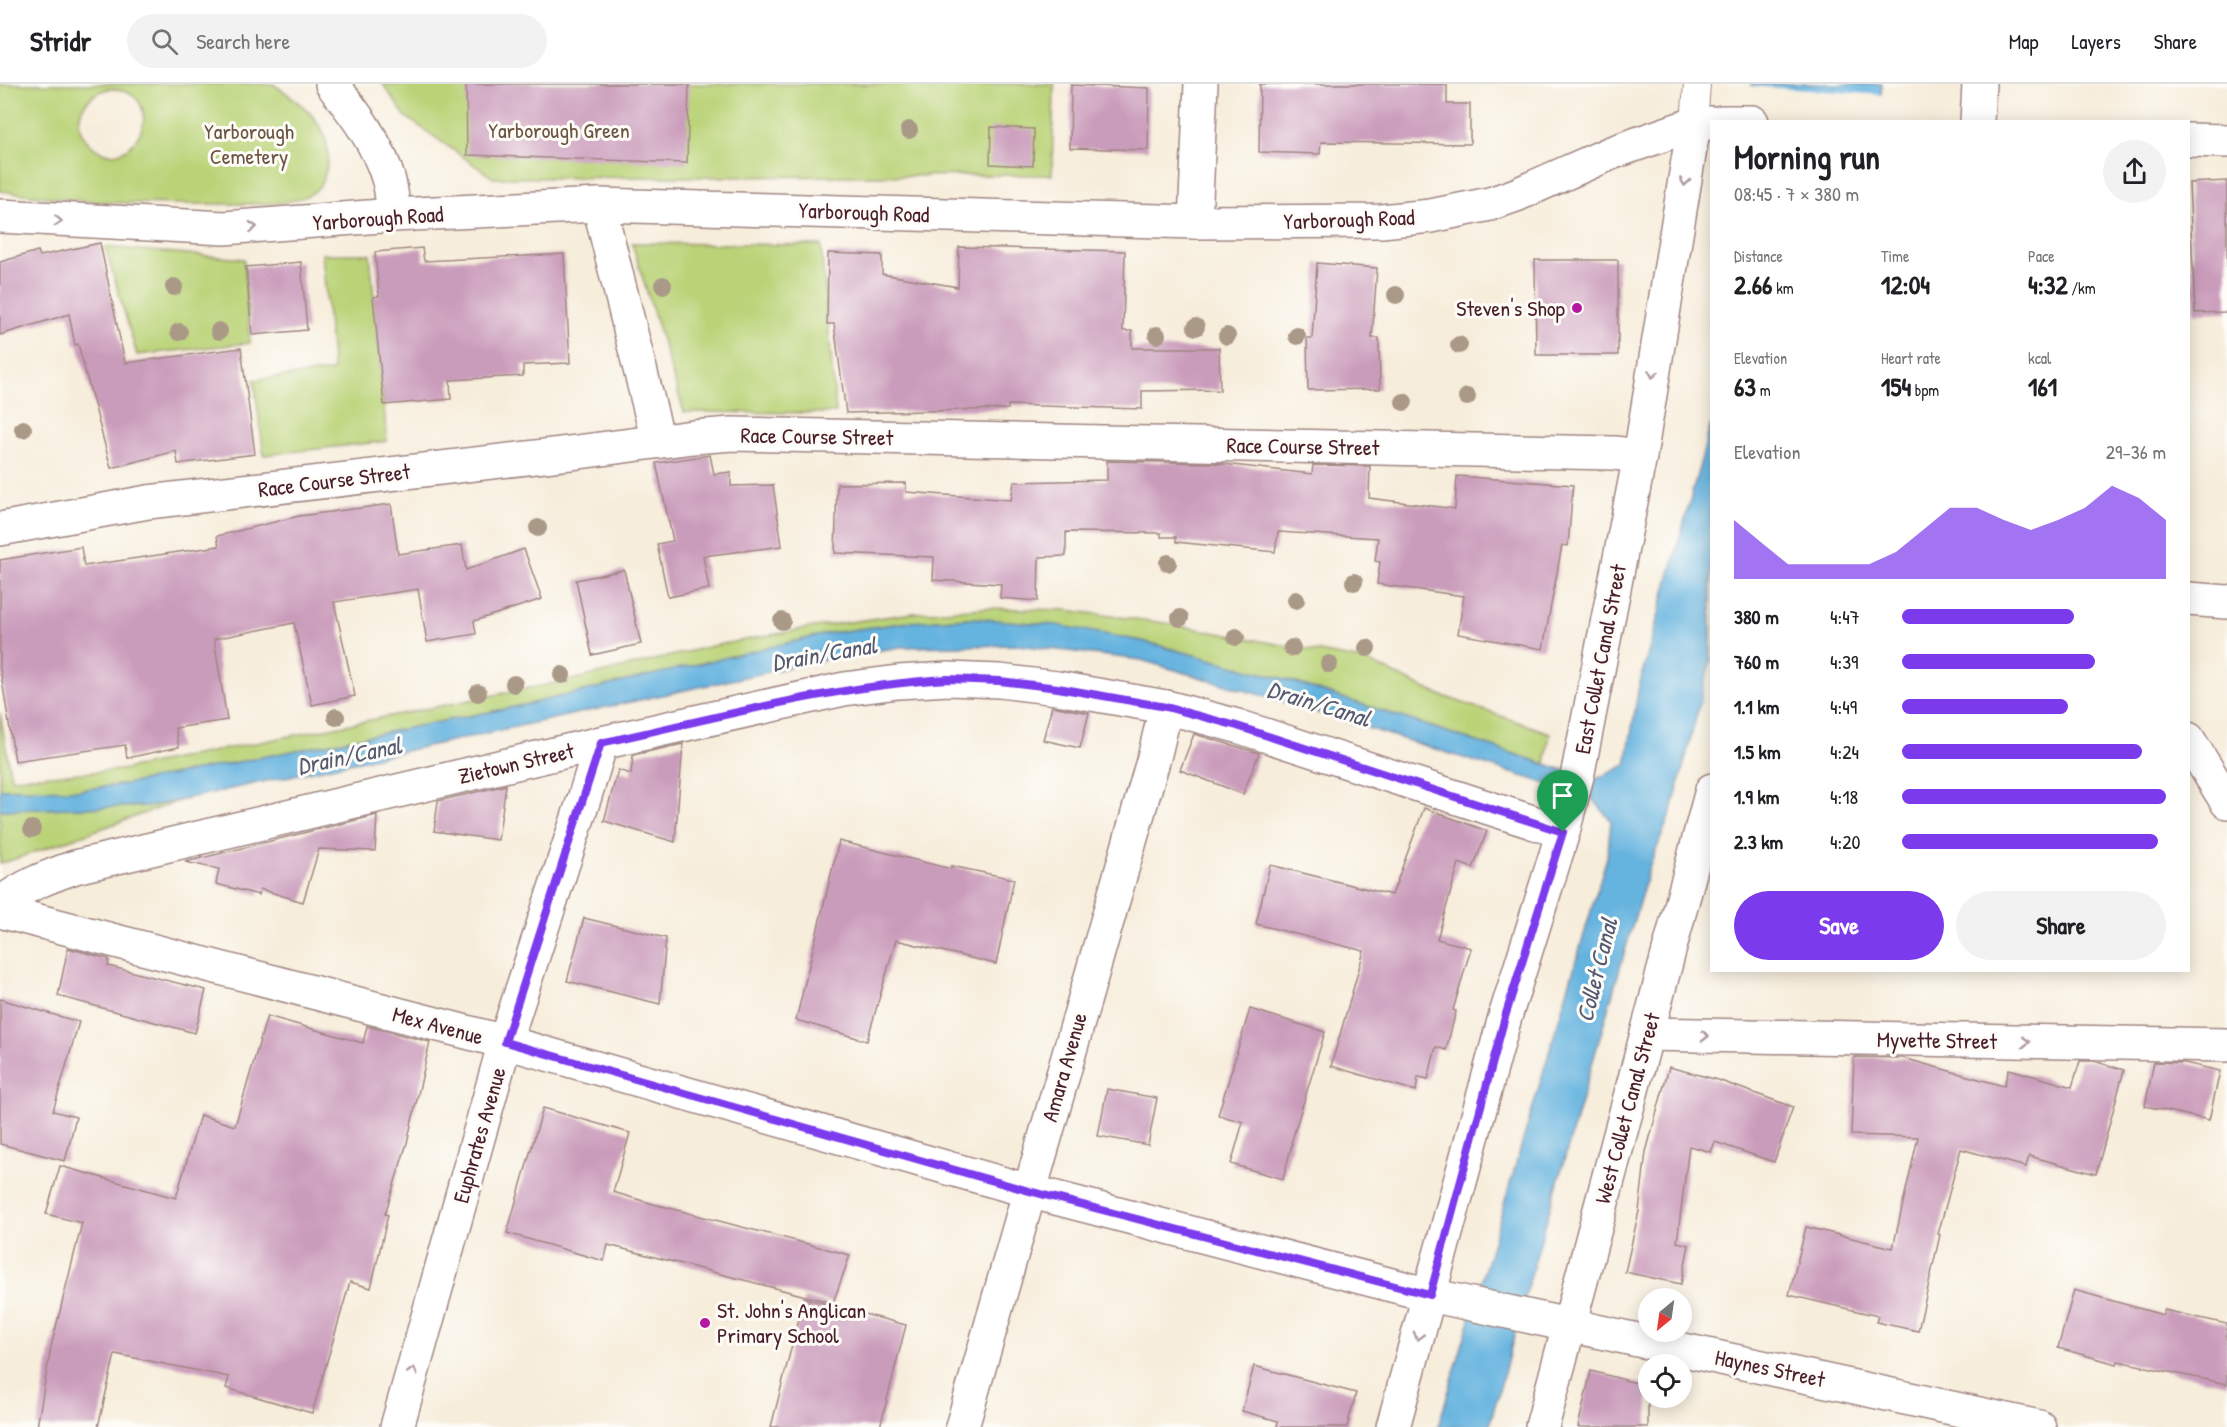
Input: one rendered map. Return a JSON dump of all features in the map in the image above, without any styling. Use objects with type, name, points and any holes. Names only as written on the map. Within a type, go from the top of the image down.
[{"type":"street","points":[[332,84],[353,111],[374,147],[388,177],[394,215]]},
{"type":"street","points":[[1195,222],[1201,84]]},
{"type":"street","points":[[1977,120],[1979,84]]},
{"type":"street","name":"Yarborough Road","points":[[0,216],[224,228],[394,215],[599,205],[1195,222],[1381,220],[1431,216],[1466,210],[1516,195],[1611,153],[1710,126]]},
{"type":"street","points":[[2190,140],[2227,141]]},
{"type":"street","name":"East Collet Canal Street","points":[[1393,1427],[1442,1298],[1505,1017],[1563,832],[1575,784],[1640,456],[1710,174]]},
{"type":"street","points":[[599,205],[658,441]]},
{"type":"street","name":"Race Course Street","points":[[0,529],[148,502],[703,436],[755,434],[1614,453],[1640,456]]},
{"type":"street","points":[[2190,599],[2227,602]]},
{"type":"street","name":"Zietown Street","points":[[0,904],[15,892],[37,880],[75,867],[601,743],[844,689],[948,679],[1000,681],[1058,688],[1166,707],[1237,726],[1563,832]]},
{"type":"street","name":"Amara Avenue","points":[[962,1427],[1155,754],[1166,707]]},
{"type":"street","points":[[2190,742],[2227,802]]},
{"type":"street","name":"Euphrates Avenue","points":[[397,1427],[505,1042],[601,743]]},
{"type":"street","name":"West Collet Canal Street","points":[[1542,1427],[1555,1322],[1647,1034],[1710,798]]},
{"type":"street","name":"Mex Avenue","points":[[0,911],[505,1042],[1029,1191],[1500,1311]]},
{"type":"street","name":"Myvette Street","points":[[1647,1034],[2227,1046]]},
{"type":"street","name":"Haynes Street","points":[[1500,1311],[2039,1427]]},
{"type":"lane","points":[[1697,84],[1722,120]]},
{"type":"green space","name":"Yarborough Cemetery","points":[[0,84],[273,84],[311,114],[318,123],[327,145],[327,167],[316,190],[304,197],[283,202],[116,203],[0,191]],"holes":[[[108,89],[129,93],[140,104],[144,118],[140,133],[131,145],[119,153],[104,153],[88,142],[82,134],[80,126],[82,110],[86,103],[99,92]]]},
{"type":"green space","name":"Yarborough Green","points":[[383,84],[1054,84],[1052,175],[493,178],[405,116]]},
{"type":"green space","points":[[632,243],[821,245],[836,413],[684,412]]},
{"type":"green space","points":[[105,247],[244,259],[250,343],[137,355]]},
{"type":"green space","points":[[322,254],[370,254],[387,441],[264,455],[254,380],[333,371]]},
{"type":"green space","points":[[986,608],[1066,610],[1165,623],[1367,661],[1437,694],[1550,733],[1545,764],[1284,679],[1142,641],[972,618],[910,622],[830,633],[529,704],[127,784],[78,790],[0,789],[0,713],[11,778],[121,770],[580,678],[712,646],[814,627],[913,613]]},
{"type":"green space","points":[[188,798],[0,863],[0,810],[152,806]]},
{"type":"water","points":[[1751,84],[1882,84],[1878,118],[1747,120]]},
{"type":"water","points":[[1710,428],[1710,663],[1673,807],[1649,868],[1489,1427],[1438,1427],[1607,857],[1611,821],[1592,798],[1141,660],[1018,645],[901,647],[837,657],[152,806],[0,810],[0,789],[78,790],[127,784],[529,704],[830,633],[910,622],[972,618],[1056,625],[1142,641],[1284,679],[1594,780],[1626,765],[1639,686]]},
{"type":"pier","points":[[1748,86],[1883,95],[1880,120],[1744,120]]},
{"type":"building","points":[[466,84],[689,84],[687,163],[467,155]]},
{"type":"building","points":[[1260,84],[1447,84],[1447,104],[1470,104],[1470,144],[1321,142],[1320,154],[1259,152]]},
{"type":"building","points":[[1071,85],[1149,88],[1148,150],[1070,148]]},
{"type":"building","points":[[991,127],[1034,129],[1033,166],[990,164]]},
{"type":"building","points":[[2227,181],[2227,312],[2195,313],[2190,183]]},
{"type":"building","points":[[100,243],[125,363],[241,348],[255,454],[178,464],[176,451],[111,468],[78,344],[75,345],[69,314],[0,335],[0,262],[38,251],[40,256]]},
{"type":"building","points":[[959,247],[1125,251],[1123,331],[1132,331],[1132,348],[1219,348],[1220,390],[1142,391],[1142,409],[1008,405],[1008,409],[846,413],[834,324],[827,324],[828,253],[882,255],[882,274],[958,287]]},
{"type":"building","points":[[422,248],[424,261],[564,254],[570,363],[523,365],[523,376],[450,380],[451,399],[384,405],[373,297],[379,296],[375,252]]},
{"type":"building","name":"Steven's Shop","points":[[1535,260],[1618,260],[1618,355],[1536,355]]},
{"type":"building","points":[[301,262],[307,330],[252,335],[246,267]]},
{"type":"building","points":[[1317,263],[1377,268],[1372,338],[1379,338],[1380,389],[1308,390],[1307,338],[1312,338]]},
{"type":"building","points":[[710,455],[714,474],[731,472],[731,486],[773,485],[782,546],[703,556],[709,589],[668,597],[657,544],[673,541],[656,463]]},
{"type":"building","points":[[1107,461],[1215,463],[1312,474],[1313,465],[1370,466],[1369,498],[1455,509],[1457,476],[1573,485],[1568,546],[1562,545],[1543,649],[1458,634],[1464,596],[1377,584],[1380,562],[1375,561],[1378,538],[1278,532],[1275,552],[1176,542],[1176,537],[1161,537],[1161,533],[1066,532],[1066,556],[1039,557],[1038,601],[1000,598],[1001,584],[933,580],[934,557],[835,553],[837,484],[906,483],[906,492],[1011,500],[1014,482],[1107,480]]},
{"type":"building","points":[[391,504],[398,554],[462,545],[466,570],[524,549],[542,599],[474,621],[476,634],[427,642],[418,589],[334,602],[355,696],[312,705],[294,623],[214,639],[227,720],[175,728],[179,747],[127,758],[125,745],[15,761],[0,668],[0,560],[81,547],[84,566],[219,546],[217,536],[299,516]]},
{"type":"building","points":[[624,570],[641,644],[592,655],[576,580]]},
{"type":"building","points":[[1052,706],[1089,713],[1080,748],[1043,740]]},
{"type":"building","points":[[1194,734],[1259,753],[1243,794],[1180,770]]},
{"type":"building","points":[[683,744],[675,842],[604,821],[618,770],[631,774],[633,755]]},
{"type":"building","points":[[506,785],[498,840],[434,831],[438,801]]},
{"type":"building","points":[[1424,808],[1487,831],[1473,868],[1459,863],[1437,939],[1471,948],[1453,1010],[1456,1011],[1446,1050],[1436,1047],[1428,1079],[1418,1077],[1416,1091],[1331,1066],[1364,951],[1256,924],[1270,865],[1392,895]]},
{"type":"building","points":[[377,815],[375,851],[319,849],[303,902],[260,889],[259,895],[216,884],[219,869],[185,862]]},
{"type":"building","points":[[839,841],[951,869],[951,866],[1014,879],[996,964],[896,940],[867,1041],[796,1020]]},
{"type":"building","points":[[584,918],[666,938],[660,1004],[567,981]]},
{"type":"building","points":[[68,948],[109,959],[108,966],[206,990],[195,1033],[58,996]]},
{"type":"building","points":[[0,999],[79,1022],[53,1111],[76,1117],[65,1161],[0,1144]]},
{"type":"building","points":[[1250,1009],[1325,1032],[1291,1143],[1283,1179],[1231,1164],[1243,1122],[1218,1115]]},
{"type":"building","points":[[267,1016],[363,1043],[367,1026],[430,1042],[407,1143],[385,1214],[388,1215],[371,1288],[350,1282],[312,1413],[226,1388],[229,1377],[115,1354],[98,1427],[37,1427],[51,1347],[82,1223],[46,1214],[60,1166],[176,1198],[200,1115],[235,1126]]},
{"type":"building","points":[[1854,1057],[1903,1058],[2004,1086],[2009,1069],[2072,1087],[2080,1061],[2094,1061],[2124,1070],[2096,1174],[2029,1156],[2026,1167],[1961,1149],[1938,1234],[1940,1235],[1918,1331],[1876,1322],[1878,1316],[1789,1295],[1806,1227],[1893,1248],[1918,1137],[1851,1135]]},
{"type":"building","points":[[2154,1062],[2185,1063],[2220,1071],[2209,1120],[2145,1106]]},
{"type":"building","points":[[1669,1067],[1718,1080],[1793,1107],[1774,1162],[1715,1142],[1711,1152],[1689,1146],[1677,1242],[1689,1245],[1681,1284],[1625,1272],[1639,1211],[1646,1152]]},
{"type":"building","points":[[1107,1089],[1157,1098],[1148,1145],[1098,1136]]},
{"type":"building","points":[[543,1108],[630,1133],[613,1192],[850,1255],[833,1303],[608,1245],[604,1261],[507,1233]]},
{"type":"building","points":[[2074,1290],[2163,1315],[2164,1310],[2227,1324],[2227,1384],[2118,1361],[2117,1364],[2058,1348]]},
{"type":"building","points":[[804,1298],[906,1325],[880,1427],[771,1427]]},
{"type":"building","points":[[1254,1366],[1356,1393],[1347,1427],[1277,1427],[1278,1421],[1242,1411]]},
{"type":"building","points":[[1591,1371],[1638,1383],[1638,1408],[1648,1408],[1648,1427],[1578,1427]]},
{"type":"place","name":"Steven's Shop","points":[[1577,308]]},
{"type":"place","name":"St. John's Anglican Primary School","points":[[705,1323]]},
{"type":"route","points":[[948,679],[1000,681],[1058,688],[1166,707],[1237,726],[1563,832],[1505,1017],[1430,1295],[1029,1191],[505,1042],[601,743],[844,689],[948,679]]},
{"type":"water label","name":"Drain/Canal","points":[[824,653]]},
{"type":"water label","name":"Drain/Canal","points":[[1319,703]]},
{"type":"water label","name":"Drain/Canal","points":[[349,755]]},
{"type":"water label","name":"Collet Canal","points":[[1596,970]]}]
